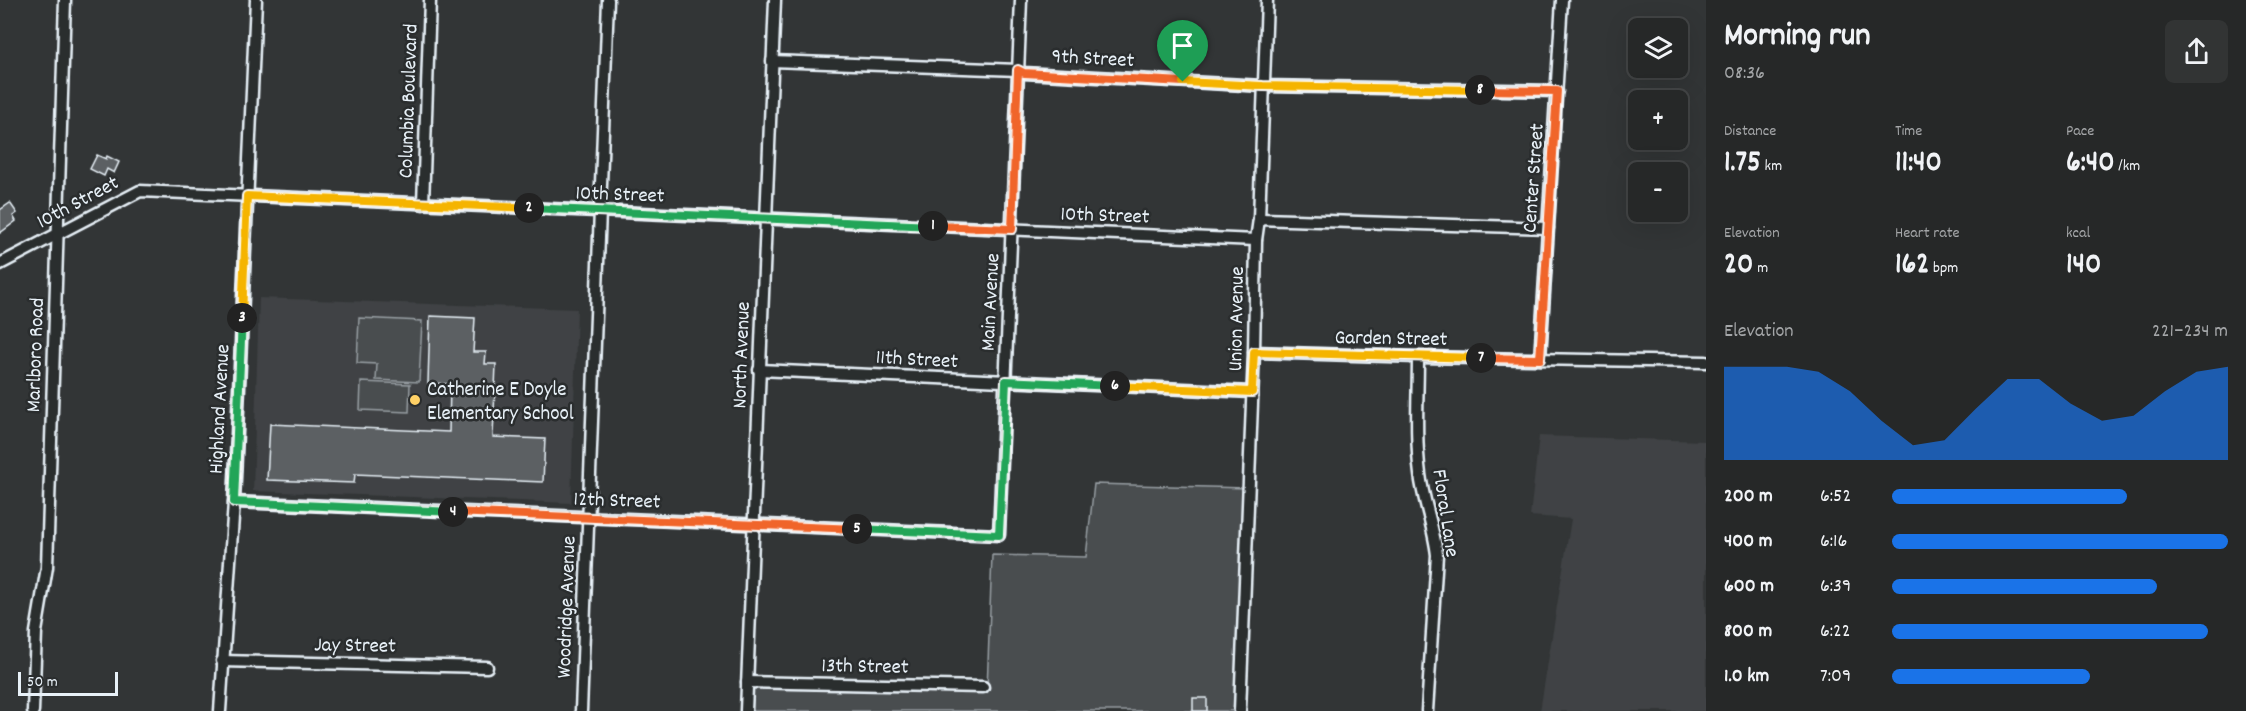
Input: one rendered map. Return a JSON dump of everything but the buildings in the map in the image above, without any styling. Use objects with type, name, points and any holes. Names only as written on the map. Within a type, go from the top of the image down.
[{"type":"street","name":"Marlboro Road","points":[[33,711],[36,632],[46,567],[65,0]]},
{"type":"street","name":"Highland Avenue","points":[[220,711],[234,502],[256,0]]},
{"type":"street","name":"Columbia Boulevard","points":[[423,204],[430,0]]},
{"type":"street","name":"Woodridge Avenue","points":[[581,711],[598,211],[608,0]]},
{"type":"street","name":"North Avenue","points":[[746,711],[775,0]]},
{"type":"street","name":"Main Avenue","points":[[999,535],[1021,0]]},
{"type":"street","name":"Union Avenue","points":[[1240,711],[1254,352],[1256,240],[1259,219],[1267,0]]},
{"type":"street","name":"Center Street","points":[[1540,359],[1562,0]]},
{"type":"street","name":"9th Street","points":[[772,61],[1018,70],[1024,73],[1263,86],[1557,91]]},
{"type":"street","name":"10th Street","points":[[0,264],[140,191],[1256,240]]},
{"type":"street","points":[[1259,219],[1548,228]]},
{"type":"street","name":"Garden Street","points":[[1254,352],[1706,362]]},
{"type":"street","name":"Floral Lane","points":[[1418,357],[1420,473],[1423,495],[1435,536],[1437,555],[1427,711]]},
{"type":"street","name":"11th Street","points":[[759,370],[1252,392]]},
{"type":"street","name":"12th Street","points":[[234,502],[999,535]]},
{"type":"street","name":"Jay Street","points":[[222,661],[487,667]]},
{"type":"street","name":"13th Street","points":[[747,682],[982,687]]},
{"type":"shaded area","name":"Catherine E Doyle Elementary School","points":[[259,298],[577,309],[571,503],[253,491]]},
{"type":"shaded area","points":[[359,318],[422,321],[419,382],[376,380],[377,364],[357,363]]},
{"type":"shaded area","points":[[361,382],[410,384],[409,412],[360,410]]},
{"type":"shaded area","points":[[1539,436],[1706,441],[1706,711],[1540,711],[1571,519],[1530,516]]},
{"type":"shaded area","points":[[1094,484],[1246,488],[1236,711],[743,711],[744,678],[987,690],[992,555],[1086,557]]},
{"type":"place","name":"Catherine E Doyle Elementary School","points":[[415,400]]},
{"type":"route","points":[[1018,70],[1024,73],[1183,82],[1263,86],[1557,91],[1540,359],[1254,352],[1252,392],[1006,381],[999,535],[234,502],[247,196],[1012,229],[1018,70]]}]
